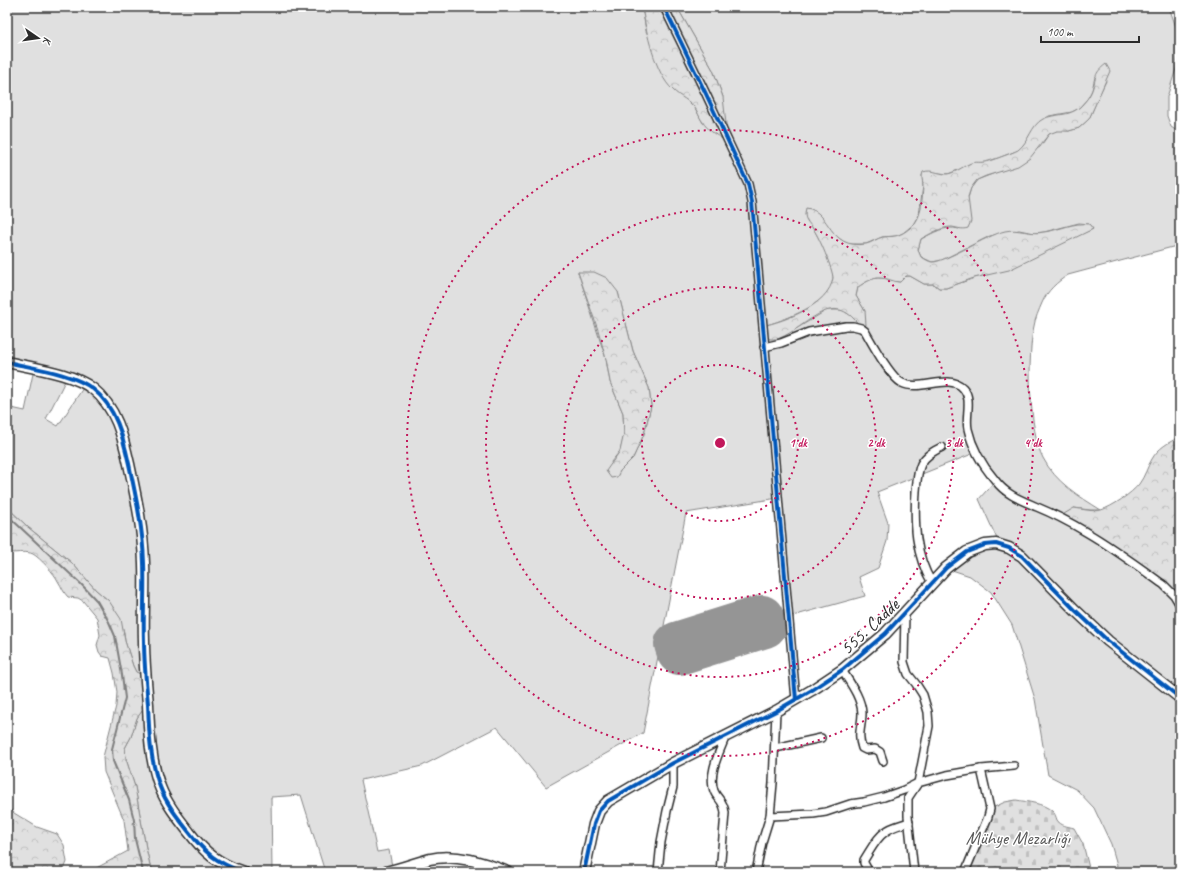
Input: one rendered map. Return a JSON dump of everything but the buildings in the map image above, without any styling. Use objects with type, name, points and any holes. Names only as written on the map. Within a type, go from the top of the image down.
[{"type":"street","points":[[664,7],[748,184],[752,202],[796,700]]},
{"type":"street","points":[[764,348],[781,344],[809,332],[853,326],[861,328],[865,331],[892,374],[900,382],[910,386],[923,386],[945,382],[956,383],[963,388],[966,394],[968,402],[968,428],[971,438],[983,463],[995,481],[1008,493],[1020,500],[1059,517],[1087,532],[1164,585],[1174,595],[1180,605]]},
{"type":"street","points":[[7,362],[64,375],[78,380],[93,389],[102,398],[113,414],[121,431],[135,489],[143,539],[144,642],[150,742],[160,788],[170,806],[196,841],[221,864],[243,872]]},
{"type":"street","points":[[932,583],[924,569],[920,555],[915,531],[915,506],[918,474],[921,464],[931,453],[942,447]]},
{"type":"street","name":"555. Cadde","points":[[584,872],[594,824],[599,811],[608,801],[673,764],[796,700],[842,670],[879,639],[905,614],[946,568],[967,552],[985,545],[996,544],[1009,548],[1022,556],[1108,641],[1180,698]]},
{"type":"street","points":[[905,614],[904,662],[908,674],[923,695],[928,712],[929,726],[918,783],[908,798],[914,872]]},
{"type":"street","points":[[842,670],[860,703],[862,714],[859,740],[862,748],[866,750],[875,749],[880,752],[883,762]]},
{"type":"street","points":[[756,872],[762,842],[770,816],[776,711]]},
{"type":"street","points":[[720,872],[725,807],[714,792],[712,781],[714,770],[725,738]]},
{"type":"street","points":[[775,748],[821,738]]},
{"type":"street","points":[[658,872],[661,842],[673,787],[673,764]]},
{"type":"street","points":[[770,816],[826,812],[904,790],[918,783],[947,775],[982,769],[1014,766]]},
{"type":"street","points":[[965,872],[990,809],[982,769]]},
{"type":"street","points":[[869,872],[864,860],[879,838],[892,828],[909,822]]},
{"type":"street","points":[[385,872],[428,860],[448,857],[480,862],[508,872]]},
{"type":"green space","points":[[7,7],[642,7],[646,31],[673,90],[695,108],[703,123],[723,97],[713,70],[677,7],[1169,7],[1176,27],[1179,42],[1177,66],[1167,97],[1167,116],[1171,127],[1180,133],[1180,245],[1068,275],[1056,284],[1044,299],[1035,320],[1030,355],[1030,374],[1032,412],[1038,446],[1043,458],[1054,475],[1061,482],[1076,494],[1101,510],[1074,508],[1150,575],[1180,605],[1180,872],[1114,872],[1117,865],[1111,844],[1094,808],[1077,790],[1048,775],[1035,699],[1012,625],[991,592],[970,576],[946,568],[957,559],[996,544],[997,539],[979,499],[995,481],[977,452],[877,492],[888,523],[887,541],[878,568],[859,577],[865,596],[789,617],[778,498],[686,513],[643,733],[546,787],[497,727],[422,766],[361,780],[377,852],[389,850],[393,872],[325,872],[301,795],[271,797],[272,872],[155,872],[150,865],[135,787],[126,759],[125,748],[131,737],[137,718],[147,703],[133,666],[125,641],[124,632],[109,601],[96,590],[72,563],[29,528],[10,510],[7,505],[7,407],[25,411],[34,369],[7,362]],"holes":[[[1095,77],[1106,81],[1089,119],[1079,128],[1069,131],[1057,130],[1049,134],[1040,147],[995,173],[977,180],[971,188],[959,229],[949,228],[930,234],[921,239],[918,250],[921,257],[932,262],[942,260],[990,236],[1019,230],[1034,233],[1044,232],[1079,223],[1089,224],[1093,229],[989,274],[946,288],[939,288],[934,284],[924,284],[910,276],[906,276],[900,282],[884,278],[872,279],[858,287],[856,296],[865,311],[859,325],[853,317],[842,310],[827,310],[781,338],[763,326],[783,320],[807,309],[818,302],[832,285],[833,275],[828,258],[820,240],[805,214],[847,244],[866,244],[882,237],[896,236],[903,233],[915,223],[919,215],[923,186],[922,175],[939,173],[948,174],[969,164],[988,162],[1019,150],[1035,127],[1049,116],[1072,112],[1079,108],[1088,98],[1092,90]],[[578,272],[618,292],[633,351],[649,388],[651,406],[644,434],[633,458],[617,476],[611,462],[620,451],[622,444],[624,433],[623,413],[610,382],[606,359]],[[67,377],[85,385],[58,426],[46,419]]]},
{"type":"green space","points":[[642,7],[677,7],[713,70],[723,97],[728,142],[704,125],[693,105],[676,92],[661,74],[652,52]]},
{"type":"green space","points":[[1106,64],[1110,71],[1089,119],[1079,128],[1069,131],[1057,131],[1049,134],[1030,158],[1018,166],[977,180],[971,188],[968,197],[971,221],[968,228],[962,229],[948,227],[936,231],[921,239],[918,250],[921,257],[932,262],[946,258],[1005,231],[1015,230],[1039,233],[1072,225],[1083,224],[1089,224],[1093,229],[1009,270],[974,278],[946,288],[939,288],[934,284],[924,284],[910,276],[906,276],[900,282],[884,278],[872,279],[858,287],[856,296],[865,311],[866,325],[859,325],[849,315],[840,310],[830,310],[811,318],[792,332],[780,338],[764,338],[762,326],[794,316],[805,310],[815,304],[830,288],[833,278],[831,268],[814,230],[806,218],[806,208],[821,216],[837,236],[844,241],[853,244],[866,244],[884,237],[901,234],[913,225],[919,215],[922,201],[923,172],[929,171],[947,174],[971,163],[986,162],[1018,150],[1025,143],[1036,125],[1043,119],[1067,114],[1080,107],[1094,86],[1097,73]]},
{"type":"green space","points":[[578,272],[594,272],[607,278],[618,292],[633,351],[649,388],[651,406],[644,434],[633,458],[620,471],[617,477],[611,478],[606,471],[620,451],[624,433],[623,413],[610,382],[606,359],[598,330]]},
{"type":"green space","points":[[1180,437],[1180,605],[1164,585],[1059,517],[1074,508],[1098,511],[1111,506],[1122,499],[1139,484],[1154,455],[1168,443]]},
{"type":"green space","points":[[7,505],[10,510],[29,528],[72,563],[96,590],[109,601],[121,619],[125,641],[133,666],[136,672],[145,676],[148,703],[137,718],[131,737],[125,748],[126,759],[135,787],[150,865],[155,872],[89,872],[128,851],[124,820],[104,772],[103,757],[116,706],[117,692],[114,673],[110,658],[102,656],[99,652],[97,645],[100,635],[97,618],[83,601],[78,598],[68,597],[51,570],[33,554],[25,552],[11,553],[12,546],[7,537]]},
{"type":"green space","name":"Mühye Mezarlığı","points":[[1016,800],[1044,806],[1053,812],[1060,824],[1074,828],[1083,844],[1090,872],[965,872],[990,809],[1005,802]]},
{"type":"green space","points":[[7,806],[14,813],[37,827],[57,834],[64,845],[67,862],[63,872],[7,872]]},
{"type":"waterway","points":[[7,515],[81,584],[97,601],[115,636],[125,698],[112,749],[113,761],[129,800],[134,820],[135,839],[143,872]]},
{"type":"runway","points":[[762,617],[765,626],[679,653],[676,644],[762,617]]},
{"type":"cycle path","points":[[664,7],[748,184],[752,202],[796,700]]},
{"type":"cycle path","points":[[7,362],[64,375],[85,383],[101,396],[113,414],[124,443],[141,525],[144,573],[145,665],[149,725],[154,767],[160,787],[169,805],[206,852],[226,865],[243,872]]},
{"type":"cycle path","points":[[584,872],[594,824],[599,811],[608,801],[673,763],[776,711],[842,670],[885,634],[946,568],[967,552],[985,545],[996,544],[1009,548],[1022,556],[1108,641],[1180,698]]}]
